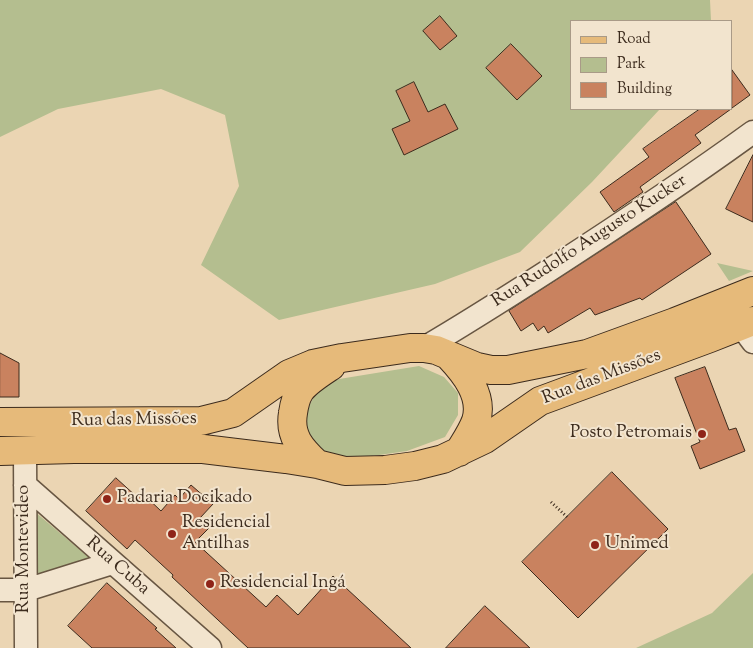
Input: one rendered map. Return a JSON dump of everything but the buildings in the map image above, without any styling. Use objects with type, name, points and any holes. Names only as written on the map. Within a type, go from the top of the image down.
[{"type":"main road","name":"Rua das Missões","points":[[436,351],[477,367],[491,370],[508,370],[587,354],[753,291]]},
{"type":"main road","name":"Rua das Missões","points":[[459,452],[485,439],[540,401],[749,330]]},
{"type":"main road","points":[[410,348],[436,351],[463,370],[473,388],[478,406],[472,430],[459,452],[443,459],[414,466],[385,470],[345,471],[317,464],[303,450],[294,437],[291,422],[294,406],[300,391],[342,358],[410,348]]},
{"type":"main road","name":"Rua das Missões","points":[[0,422],[201,422],[233,413],[289,374],[313,364],[342,358]]},
{"type":"main road","name":"Rua das Missões","points":[[12,451],[203,449],[317,464]]},
{"type":"street","name":"Rua Rudolfo Augusto Kucker","points":[[436,351],[470,321],[601,237],[753,132]]},
{"type":"street","name":"Rua Montevideo","points":[[12,451],[25,485],[26,648]]},
{"type":"street","name":"Rua Cuba","points":[[25,485],[210,648]]},
{"type":"street","points":[[0,590],[26,590],[112,563]]},
{"type":"path","points":[[551,502],[567,517]]},
{"type":"green space","points":[[0,0],[710,0],[711,20],[570,20],[570,110],[659,110],[592,182],[520,252],[435,284],[279,320],[201,265],[239,186],[225,115],[161,89],[58,109],[0,137]]},
{"type":"green space","points":[[717,263],[753,271],[729,281]]},
{"type":"green space","points":[[419,366],[444,377],[458,393],[458,415],[445,437],[407,451],[358,458],[329,454],[314,444],[306,429],[306,412],[316,393],[333,380]]},
{"type":"green space","points":[[34,511],[93,561],[31,579]]},
{"type":"green space","points":[[753,573],[753,648],[636,648],[712,613]]},
{"type":"place","name":"Posto Petromais","points":[[702,434]]},
{"type":"place","name":"Padaria Docikado","points":[[107,499]]},
{"type":"place","name":"Residencial Antilhas","points":[[172,534]]},
{"type":"place","name":"Unimed","points":[[595,545]]},
{"type":"place","name":"Residencial Ingá","points":[[210,584]]}]
